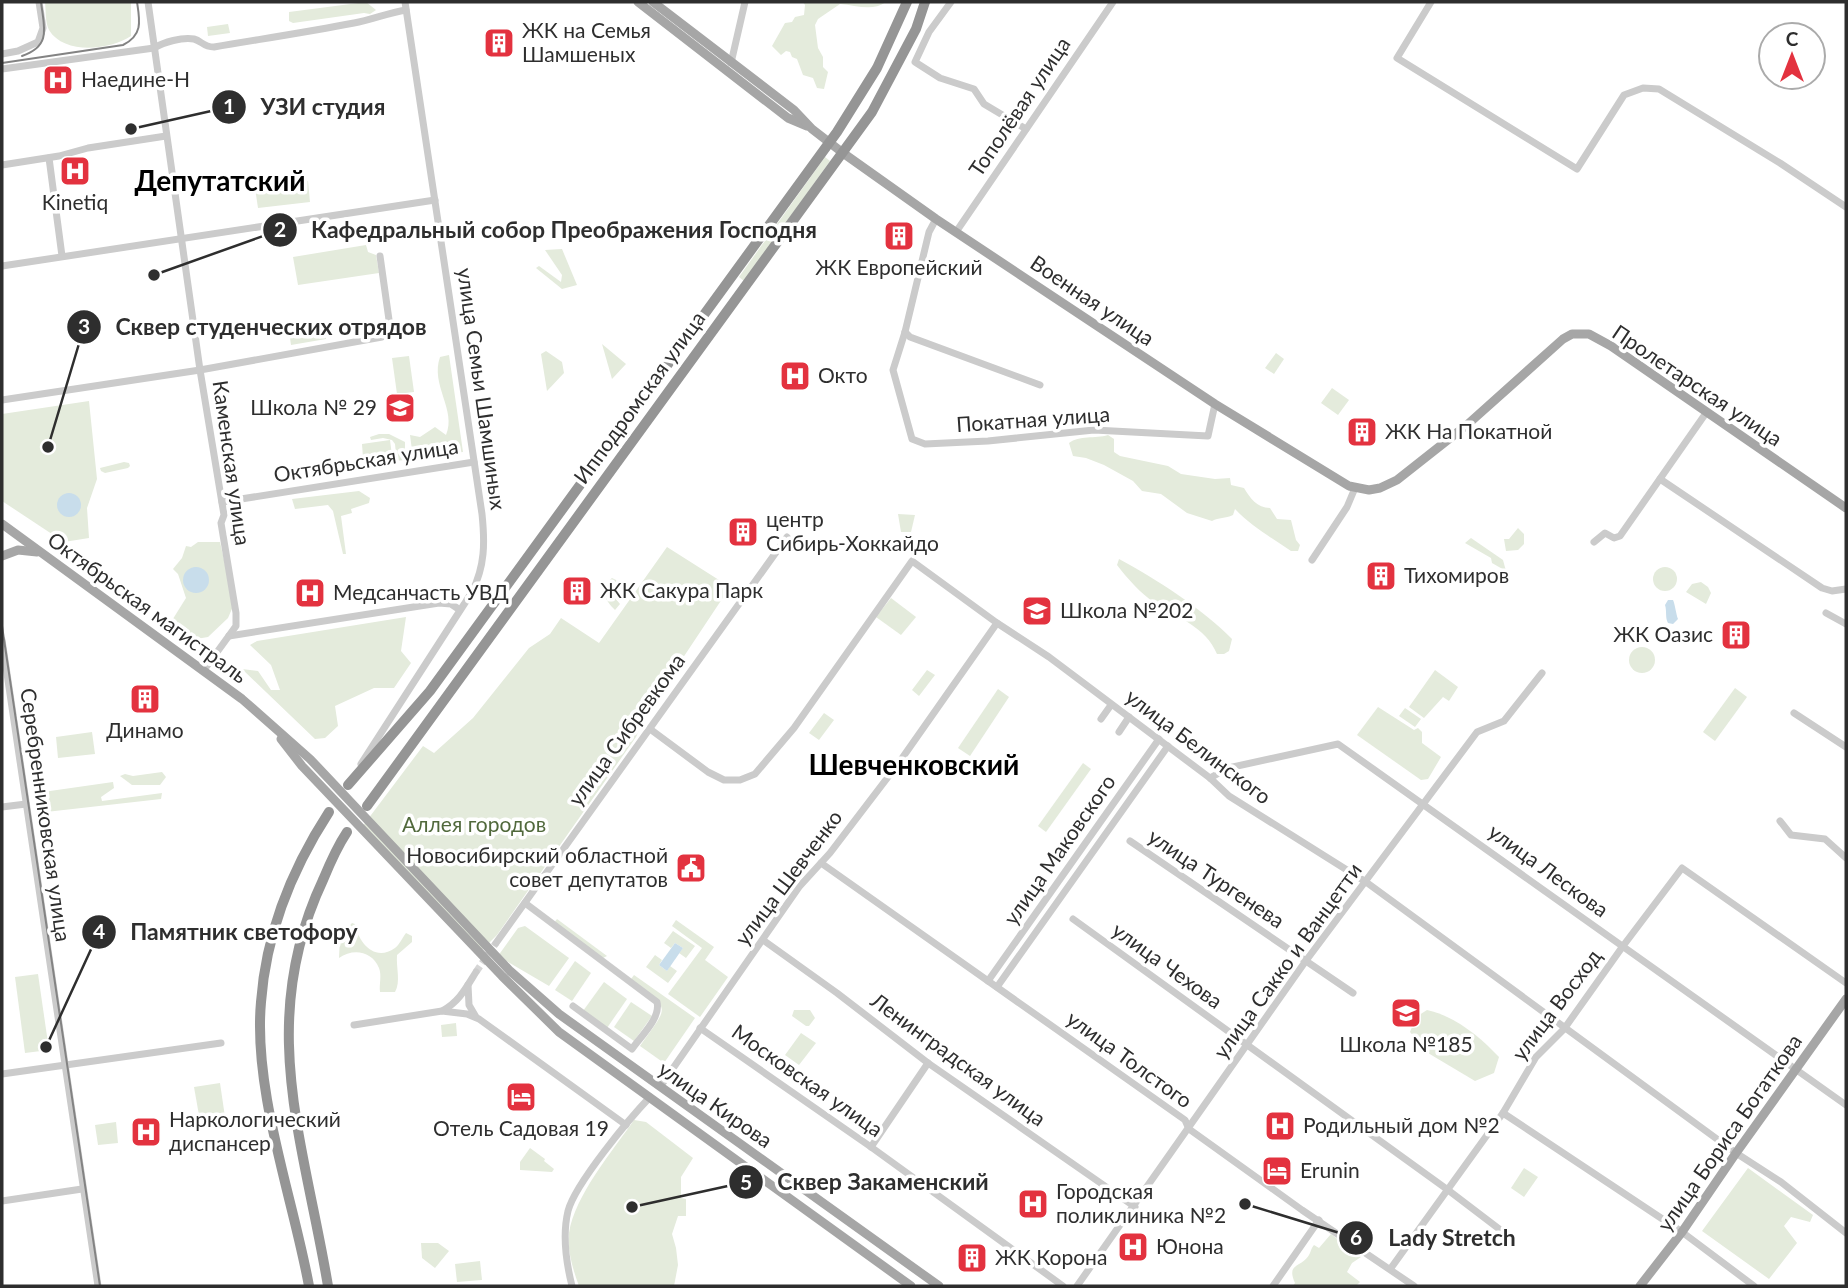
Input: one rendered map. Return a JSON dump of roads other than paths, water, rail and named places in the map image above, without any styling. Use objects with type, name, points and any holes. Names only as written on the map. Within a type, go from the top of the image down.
[{"type":"highway","points":[[907,2],[911,9],[916,11],[924,4]]},
{"type":"highway","name":"Ипподромская улица","points":[[348,785],[430,691],[829,142],[877,68],[907,2]]},
{"type":"highway","name":"Ипподромская улица","points":[[368,806],[872,112],[916,29],[924,4]]},
{"type":"highway","points":[[309,1286],[267,1091],[261,1041],[261,1002],[273,934],[288,890],[329,812]]},
{"type":"highway","points":[[328,1286],[299,1145],[288,1041],[291,981],[304,926],[315,896],[347,832]]},
{"type":"highway","points":[[279,1149],[299,1145]]},
{"type":"main road","name":"Военная улица","points":[[638,2],[794,110],[843,153],[936,219],[1215,404],[1337,481],[1358,488]]},
{"type":"main road","name":"Военная улица","points":[[653,2],[729,67]]},
{"type":"main road","name":"Пролетарская улица","points":[[1358,488],[1380,488],[1397,480],[1468,424],[1545,354],[1572,334],[1589,334],[1611,346],[1846,508]]},
{"type":"main road","name":"Октябрьская магистраль","points":[[2,524],[204,670],[242,699],[310,759],[506,974]]},
{"type":"main road","points":[[2,556],[18,550],[45,555]]},
{"type":"main road","name":"Октябрьская магистраль","points":[[269,724],[302,766],[506,974]]},
{"type":"main road","name":"улица Кирова","points":[[506,974],[623,1061],[939,1286]]},
{"type":"main road","name":"улица Кирова","points":[[506,974],[559,1032],[911,1286]]},
{"type":"main road","name":"улица Бориса Богаткова","points":[[1640,1286],[1682,1233],[1846,999]]},
{"type":"street","points":[[2,54],[25,49],[38,42],[43,28],[39,2]]},
{"type":"street","name":"Каменская улица","points":[[148,2],[236,613],[236,625],[204,670]]},
{"type":"street","points":[[729,67],[745,2]]},
{"type":"street","points":[[951,2],[929,32],[915,62],[940,78],[974,89],[984,104],[1026,129]]},
{"type":"street","name":"Тополёвая улица","points":[[956,232],[1113,2]]},
{"type":"street","points":[[1431,2],[1396,58],[1577,169],[1624,95],[1643,88],[1659,89],[1846,206]]},
{"type":"street","points":[[2,68],[154,48],[192,39],[204,47],[239,43],[373,20],[405,6]]},
{"type":"street","name":"улица Семьи Шамшиных","points":[[348,785],[460,610],[480,575],[484,558],[484,534],[474,462],[405,6]]},
{"type":"street","points":[[2,165],[166,136]]},
{"type":"street","points":[[49,158],[62,256]]},
{"type":"street","points":[[2,265],[435,200]]},
{"type":"street","points":[[936,219],[929,232],[905,332],[910,337],[1040,385]]},
{"type":"street","points":[[2,400],[200,370],[382,337],[390,327],[380,256]]},
{"type":"street","name":"Покатная улица","points":[[905,332],[893,370],[912,439],[925,444],[988,441],[1094,430],[1208,436],[1215,404]]},
{"type":"street","points":[[1594,542],[1605,533],[1614,538],[1620,536],[1706,413]]},
{"type":"street","name":"Октябрьская улица","points":[[222,502],[474,462]]},
{"type":"street","points":[[1660,480],[1822,587],[1832,591],[1846,589]]},
{"type":"street","points":[[1312,560],[1358,488]]},
{"type":"street","name":"улица Сибревкома","points":[[496,943],[787,537]]},
{"type":"street","name":"улица Белинского","points":[[650,729],[708,772],[724,780],[740,780],[755,774],[794,728],[912,561],[1049,657],[1210,778],[1229,796],[1366,883],[1736,1153],[1781,1182],[1846,1233]]},
{"type":"street","points":[[229,636],[439,603],[451,604],[460,610]]},
{"type":"street","points":[[1826,613],[1846,624]]},
{"type":"street","name":"улица Шевченко","points":[[660,1087],[799,887],[898,764],[997,623]]},
{"type":"street","name":"Серебренниковская улица","points":[[2,640],[4,678],[67,1065],[82,1189],[98,1286]]},
{"type":"street","name":"улица Сакко и Ванцетти","points":[[1077,1286],[1305,962],[1477,732],[1504,721],[1542,673]]},
{"type":"street","points":[[1101,719],[1111,705]]},
{"type":"street","points":[[1794,713],[1846,747]]},
{"type":"street","points":[[1119,732],[1129,718]]},
{"type":"street","name":"улица Маковского","points":[[988,981],[1159,739]]},
{"type":"street","name":"улица Лескова","points":[[1210,778],[1228,768],[1338,744],[1846,1105]]},
{"type":"street","points":[[997,987],[1168,746]]},
{"type":"street","points":[[2,807],[26,804]]},
{"type":"street","points":[[1780,821],[1791,835],[1825,839],[1846,858]]},
{"type":"street","name":"улица Тургенева","points":[[1130,841],[1353,993]]},
{"type":"street","name":"улица Толстого","points":[[821,863],[1185,1120],[1189,1129],[1415,1286]]},
{"type":"street","name":"улица Восход","points":[[1391,1268],[1503,1113],[1536,1057],[1564,1029],[1682,868],[1846,982]]},
{"type":"street","points":[[525,903],[657,1002],[657,1015],[623,1061]]},
{"type":"street","name":"улица Чехова","points":[[1073,919],[1511,1238]]},
{"type":"street","name":"Ленинградская улица","points":[[763,940],[928,1063],[1135,1207]]},
{"type":"street","points":[[442,1011],[453,1005],[476,972]]},
{"type":"street","points":[[468,984],[469,1005],[476,1017]]},
{"type":"street","points":[[573,1006],[632,1049]]},
{"type":"street","points":[[354,1025],[442,1011],[476,1017],[626,1125]]},
{"type":"street","name":"Московская улица","points":[[701,1028],[1063,1286]]},
{"type":"street","points":[[2,1074],[221,1043]]},
{"type":"street","points":[[871,1147],[928,1063]]},
{"type":"street","points":[[572,1286],[565,1233],[569,1209],[584,1181],[650,1097]]},
{"type":"street","points":[[1503,1113],[1682,1233],[1754,1286]]},
{"type":"street","points":[[2,1201],[82,1189]]},
{"type":"street","points":[[1273,1286],[1319,1220]]},
{"type":"water","points":[[69,493],[77,497],[81,505],[77,513],[69,517],[61,513],[57,505],[61,497]]},
{"type":"water","points":[[196,567],[205,571],[209,580],[205,589],[196,593],[187,589],[183,580],[187,571]]},
{"type":"water","points":[[1668,600],[1673,600],[1678,619],[1673,624],[1668,623],[1667,619],[1665,605]]},
{"type":"water","points":[[675,943],[683,948],[667,971],[659,965]]},
{"type":"tunnel","points":[[476,972],[496,943]]},
{"type":"tram line","points":[[22,56],[32,52],[42,41],[44,27],[41,2]]},
{"type":"tram line","points":[[2,63],[123,45],[134,37],[139,27],[137,2]]},
{"type":"tram line","points":[[2,626],[100,1286]]},
{"type":"place","name":"ЖК на Семья Шамшеных","points":[[499,43]]},
{"type":"place","name":"Наедине-Н","points":[[58,80]]},
{"type":"place","name":"УЗИ студия","points":[[131,129]]},
{"type":"place","name":"Kinetiq","points":[[75,171]]},
{"type":"place","name":"ЖК Европейский","points":[[899,236]]},
{"type":"place","name":"Кафедральный собор Преображения Господня","points":[[154,275]]},
{"type":"place","name":"Окто","points":[[795,376]]},
{"type":"place","name":"Школа № 29","points":[[400,408]]},
{"type":"place","name":"ЖК На Покатной","points":[[1362,432]]},
{"type":"place","name":"Сквер студенческих отрядов","points":[[48,447]]},
{"type":"place","name":"центр Сибирь-Хоккайдо","points":[[743,532]]},
{"type":"place","name":"Тихомиров","points":[[1381,576]]},
{"type":"place","name":"ЖК Сакура Парк","points":[[577,591]]},
{"type":"place","name":"Медсанчасть УВД","points":[[310,593]]},
{"type":"place","name":"Школа №202","points":[[1037,611]]},
{"type":"place","name":"ЖК Оазис","points":[[1736,635]]},
{"type":"place","name":"Динамо","points":[[145,699]]},
{"type":"place","name":"Новосибирский областной совет депутатов","points":[[691,868]]},
{"type":"place","name":"Школа №185","points":[[1406,1013]]},
{"type":"place","name":"Памятник светофору","points":[[46,1047]]},
{"type":"place","name":"Отель Садовая 19","points":[[521,1097]]},
{"type":"place","name":"Родильный дом №2","points":[[1280,1126]]},
{"type":"place","name":"Наркологический диспансер","points":[[146,1132]]},
{"type":"place","name":"Erunin","points":[[1277,1171]]},
{"type":"place","name":"Городская поликлиника №2","points":[[1033,1204]]},
{"type":"place","name":"Lady Stretch","points":[[1245,1204]]},
{"type":"place","name":"Сквер Закаменский","points":[[632,1207]]},
{"type":"place","name":"Юнона","points":[[1133,1247]]},
{"type":"place","name":"ЖК Корона","points":[[972,1258]]},
{"type":"district","name":"Депутатский","points":[[220,181]]},
{"type":"district","name":"Шевченковский","points":[[914,765]]},
{"type":"park label","name":"Аллея городов","points":[[474,825]]}]
